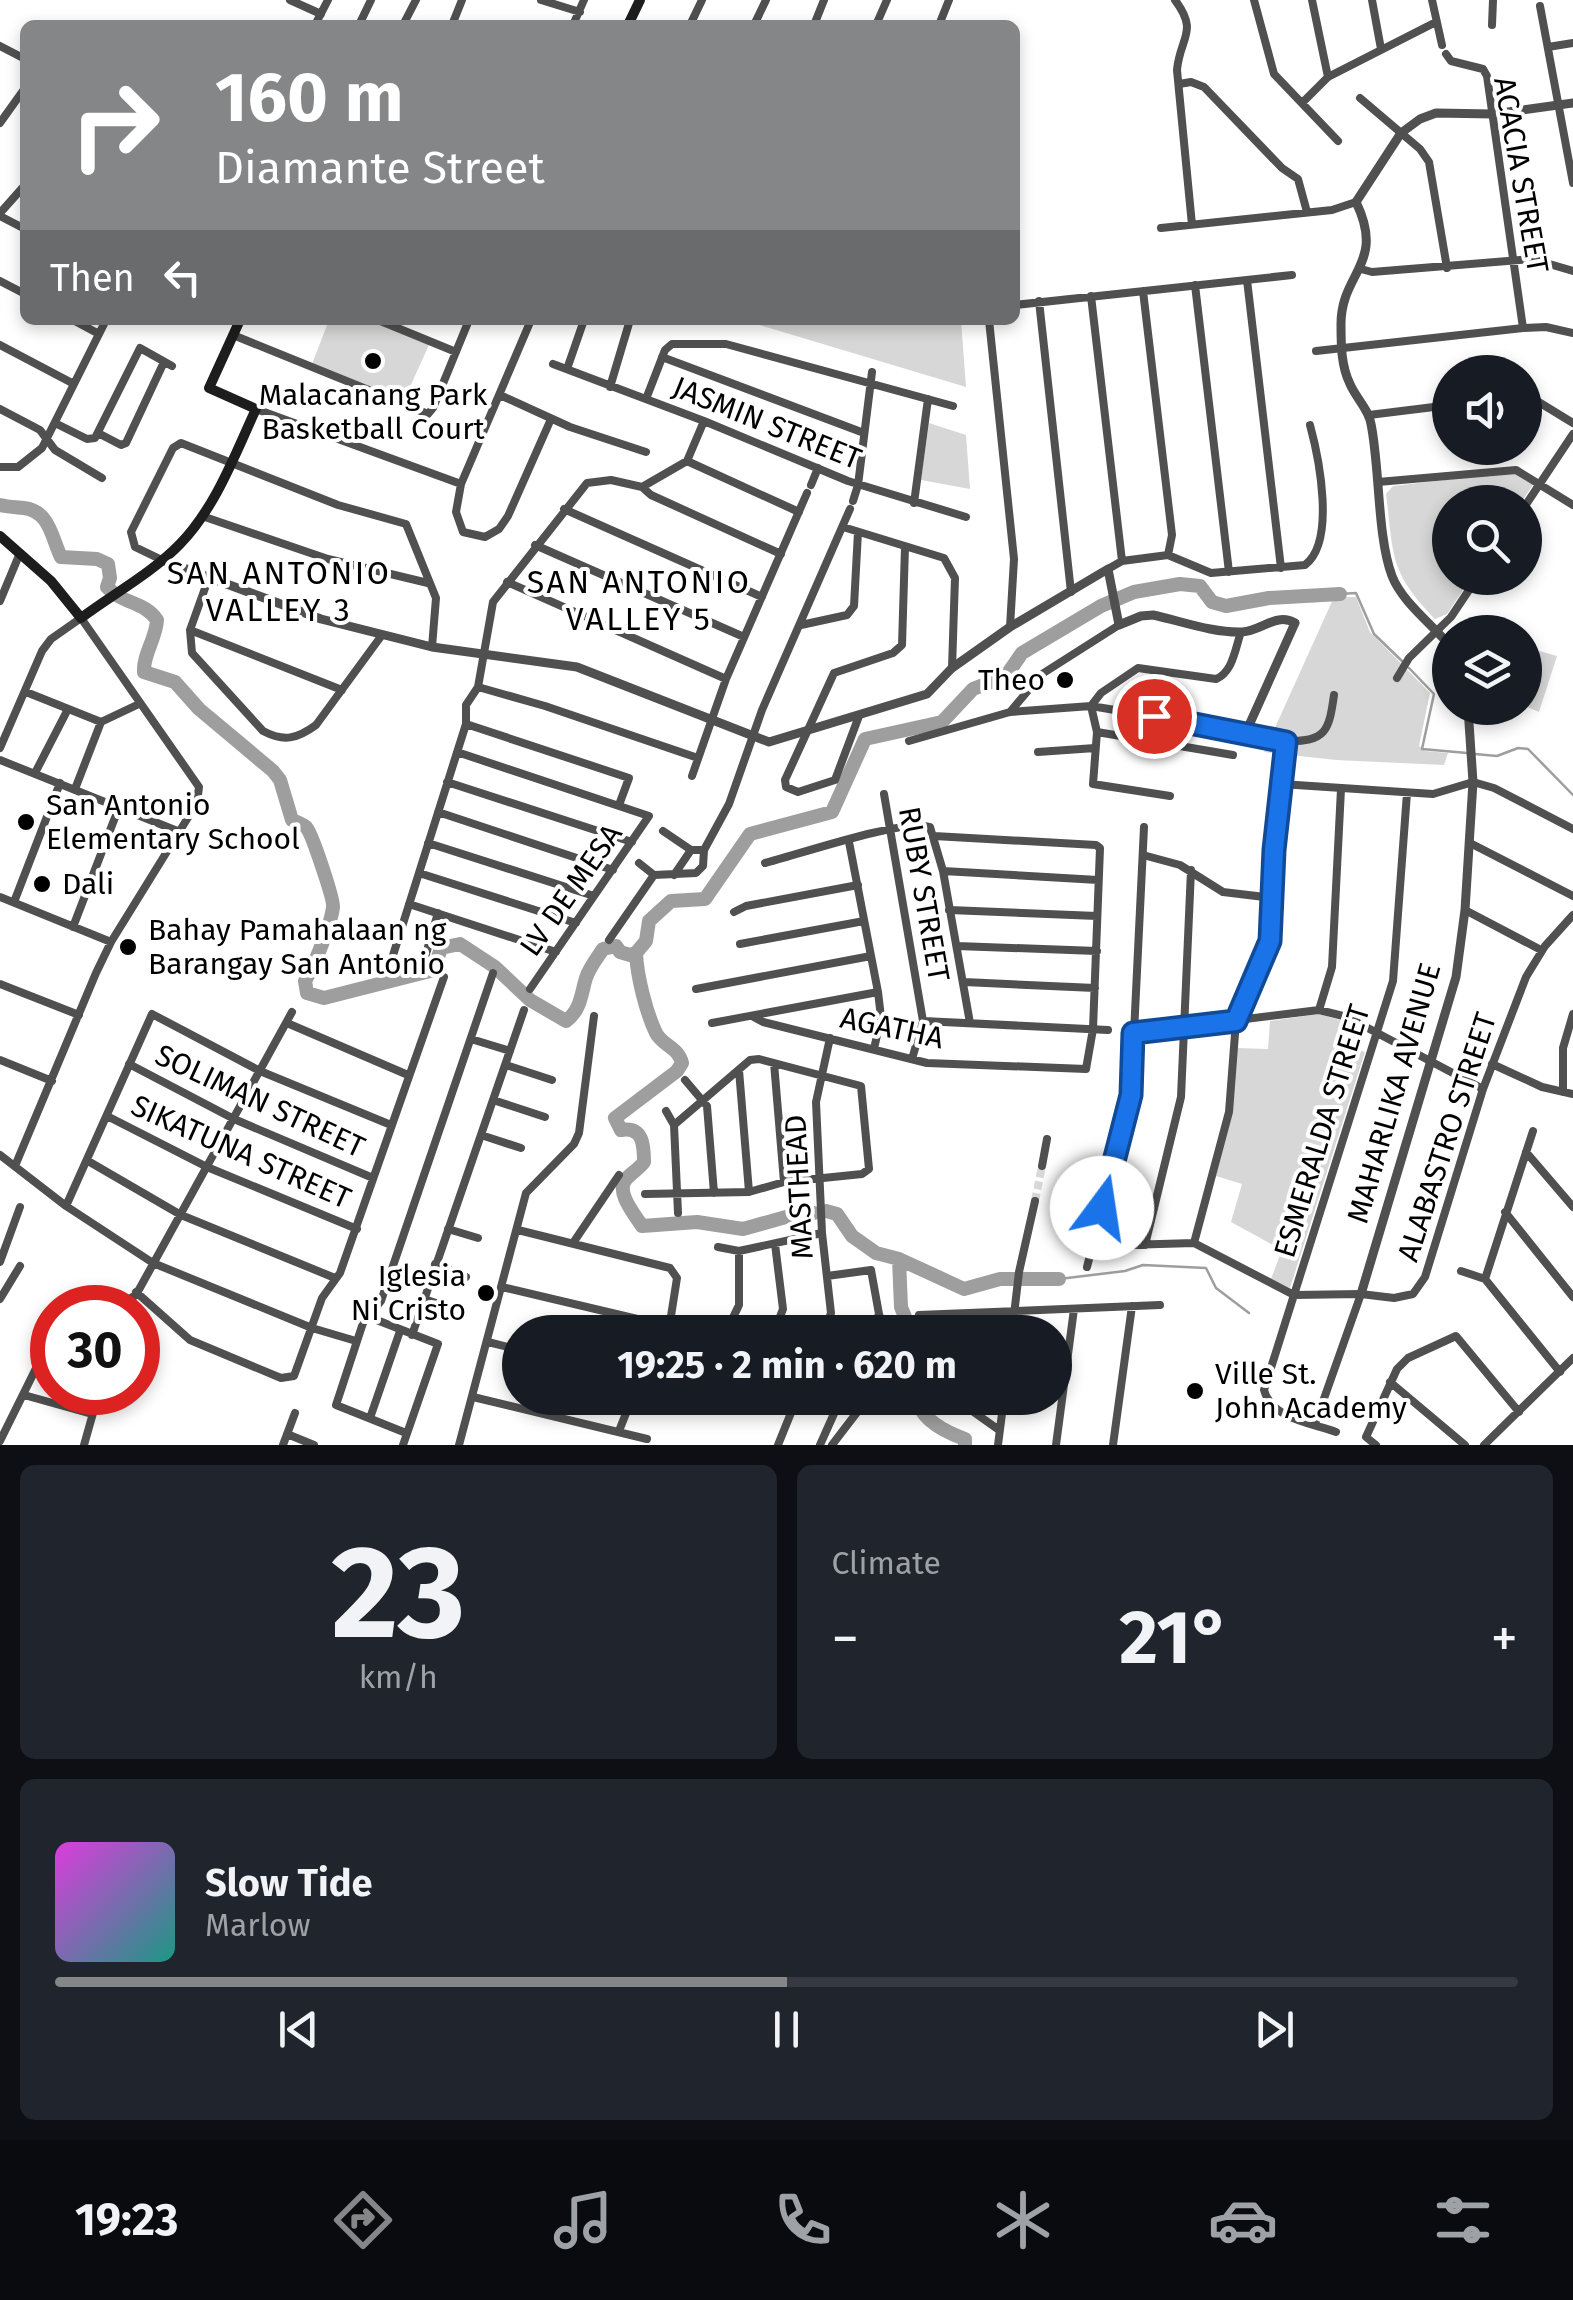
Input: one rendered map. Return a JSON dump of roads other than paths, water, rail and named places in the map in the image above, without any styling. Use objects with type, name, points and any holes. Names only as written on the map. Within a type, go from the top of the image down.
[{"type":"main road","points":[[0,536],[51,581],[80,618],[162,560],[202,516],[256,408],[209,388],[238,325]]},
{"type":"street","points":[[290,0],[321,14]]},
{"type":"street","points":[[318,20],[328,0]]},
{"type":"street","points":[[541,0],[580,12]]},
{"type":"street","points":[[576,20],[584,0]]},
{"type":"street","points":[[1175,0],[1188,19],[1189,29],[1178,57],[1192,225]]},
{"type":"street","points":[[1254,0],[1270,64],[1280,82],[1338,141]]},
{"type":"street","points":[[1312,0],[1328,77]]},
{"type":"street","points":[[1372,0],[1381,49]]},
{"type":"street","points":[[1302,103],[1328,77],[1436,22],[1432,0]]},
{"type":"street","points":[[1492,24],[1493,0]]},
{"type":"street","points":[[1540,6],[1573,183]]},
{"type":"street","name":"ACACIA STREET","points":[[1436,22],[1451,61],[1486,72],[1523,328]]},
{"type":"street","points":[[1548,48],[1573,43]]},
{"type":"street","points":[[1179,84],[1191,82],[1204,87],[1282,168],[1298,179],[1307,212]]},
{"type":"street","points":[[0,122],[20,95]]},
{"type":"street","points":[[1360,98],[1429,162],[1448,268]]},
{"type":"street","points":[[1161,228],[1349,206],[1356,202],[1402,133],[1420,119],[1436,113],[1493,114],[1573,103]]},
{"type":"street","points":[[0,214],[20,190]]},
{"type":"street","points":[[1356,202],[1366,224],[1366,256],[1344,302],[1342,347],[1349,384],[1369,415],[1392,575],[1432,625]]},
{"type":"street","points":[[1361,270],[1448,268],[1532,259],[1572,271],[1573,260]]},
{"type":"street","points":[[1020,304],[1292,275]]},
{"type":"street","points":[[1247,280],[1282,568]]},
{"type":"street","points":[[1195,285],[1229,572]]},
{"type":"street","points":[[1143,290],[1172,535],[1168,555]]},
{"type":"street","points":[[1091,296],[1122,561]]},
{"type":"street","points":[[1040,302],[1071,592]]},
{"type":"street","points":[[82,325],[99,334]]},
{"type":"street","points":[[0,467],[10,469],[26,462],[42,448],[104,325]]},
{"type":"street","points":[[390,325],[456,352]]},
{"type":"street","points":[[233,335],[428,414],[466,325]]},
{"type":"street","points":[[529,325],[461,484],[456,512],[462,532],[485,537],[499,529],[551,419]]},
{"type":"street","points":[[567,369],[582,325]]},
{"type":"street","points":[[610,386],[628,325]]},
{"type":"street","points":[[990,325],[1014,559],[1010,627]]},
{"type":"street","points":[[1316,351],[1523,328],[1546,327],[1573,333]]},
{"type":"street","points":[[0,344],[74,384]]},
{"type":"street","points":[[646,399],[662,357],[672,344],[726,344],[871,377],[953,406]]},
{"type":"street","points":[[54,423],[87,439],[95,438],[140,348],[168,364],[126,443],[98,433]]},
{"type":"street","points":[[662,357],[864,433]]},
{"type":"street","name":"JASMIN STREET","points":[[553,364],[858,485],[966,517]]},
{"type":"street","points":[[639,863],[654,875],[700,871],[704,850],[729,804],[752,737],[852,505],[871,377]]},
{"type":"street","points":[[500,395],[551,419],[646,452]]},
{"type":"street","points":[[914,503],[928,399]]},
{"type":"street","points":[[1542,404],[1573,423]]},
{"type":"street","points":[[1369,415],[1432,407]]},
{"type":"street","points":[[256,408],[461,484]]},
{"type":"street","points":[[0,409],[40,430],[54,450],[102,478]]},
{"type":"street","points":[[642,487],[687,461],[704,421]]},
{"type":"street","points":[[432,646],[436,598],[404,522],[338,505],[190,445],[181,443],[173,448],[130,532],[136,547],[162,560],[321,620],[432,646],[577,668],[769,742],[927,694],[952,668],[1010,627],[1122,561],[1168,555],[1204,572],[1305,565],[1314,558],[1320,539],[1321,477],[1310,425]]},
{"type":"street","points":[[1540,484],[1573,434]]},
{"type":"street","points":[[687,461],[799,512]]},
{"type":"street","points":[[692,776],[726,679],[818,468]]},
{"type":"street","points":[[1378,482],[1516,470],[1573,505]]},
{"type":"street","points":[[389,968],[466,724],[466,704],[478,687],[488,614],[507,582],[587,483],[611,480],[642,487],[651,495],[781,554]]},
{"type":"street","points":[[564,508],[762,597]]},
{"type":"street","points":[[202,516],[328,558],[428,583]]},
{"type":"street","points":[[843,527],[944,558],[951,566],[955,578],[952,668]]},
{"type":"street","points":[[800,625],[847,615],[854,606],[858,532]]},
{"type":"street","points":[[535,546],[744,637]]},
{"type":"street","points":[[859,716],[835,780],[792,792],[785,780],[834,673],[893,654],[902,645],[905,547]]},
{"type":"street","points":[[0,602],[20,553]]},
{"type":"street","points":[[1108,569],[1119,626]]},
{"type":"street","points":[[208,577],[190,630],[192,653],[263,731],[274,736],[301,736],[316,726],[382,635]]},
{"type":"street","points":[[507,582],[726,679]]},
{"type":"street","points":[[1010,712],[1042,674],[1141,616],[1240,632],[1256,630],[1277,619],[1289,619],[1296,623],[1246,732]]},
{"type":"street","points":[[0,748],[42,651],[80,618],[199,787],[197,803],[111,942],[15,1166]]},
{"type":"street","points":[[190,630],[342,690]]},
{"type":"street","points":[[1170,796],[1094,784],[1096,732],[1092,706],[1101,693],[1138,668],[1216,679],[1222,676],[1229,669],[1240,632]]},
{"type":"street","points":[[1397,678],[1409,658],[1432,637]]},
{"type":"street","points":[[478,687],[698,758]]},
{"type":"street","points":[[26,692],[101,722]]},
{"type":"street","points":[[908,741],[1010,712],[1092,706],[1246,732],[1286,746],[1324,734],[1330,728],[1334,695]]},
{"type":"street","points":[[75,789],[101,722],[139,704]]},
{"type":"street","points":[[35,773],[68,709]]},
{"type":"street","points":[[457,752],[618,806],[629,778],[466,724]]},
{"type":"street","name":"MAHARLIKA AVENUE","points":[[1315,1424],[1361,1294],[1456,978],[1470,843],[1474,767],[1470,725]]},
{"type":"street","points":[[1096,732],[1233,754]]},
{"type":"street","points":[[1194,1243],[1228,1112],[1236,1021],[1270,941],[1286,746]]},
{"type":"street","points":[[1038,752],[1095,748]]},
{"type":"street","points":[[0,760],[180,832]]},
{"type":"street","points":[[448,782],[632,842]]},
{"type":"street","points":[[1281,784],[1433,794],[1473,782],[1494,788],[1573,829]]},
{"type":"street","points":[[14,902],[60,783]]},
{"type":"street","points":[[1319,1010],[1332,967],[1341,789]]},
{"type":"street","name":"ESMERALDA STREET","points":[[1336,1432],[1277,1411],[1264,1390],[1393,981],[1406,793]]},
{"type":"street","name":"RUBY STREET","points":[[884,794],[924,1021],[912,1059]]},
{"type":"street","name":"LV DE MESA","points":[[530,990],[650,816],[618,806]]},
{"type":"street","points":[[73,927],[118,807]]},
{"type":"street","points":[[438,812],[612,870]]},
{"type":"street","points":[[766,863],[920,823],[930,827],[943,871],[970,1023]]},
{"type":"street","points":[[1087,1267],[1131,1095],[1144,827]]},
{"type":"street","points":[[663,831],[691,850],[704,850]]},
{"type":"street","points":[[934,836],[1096,844],[1100,848],[1093,1029]]},
{"type":"street","points":[[428,842],[594,896]]},
{"type":"street","points":[[849,842],[878,992],[881,1017],[874,1048]]},
{"type":"street","points":[[1470,843],[1573,896]]},
{"type":"street","points":[[674,875],[691,850]]},
{"type":"street","points":[[1143,854],[1191,870],[1223,892],[1273,898]]},
{"type":"street","points":[[1145,1244],[1181,1097],[1191,870]]},
{"type":"street","points":[[943,871],[1098,880]]},
{"type":"street","points":[[419,873],[576,924]]},
{"type":"street","points":[[609,940],[654,875]]},
{"type":"street","points":[[734,912],[746,906],[858,885]]},
{"type":"street","points":[[0,897],[111,942]]},
{"type":"street","points":[[408,904],[556,952]]},
{"type":"street","points":[[949,910],[1097,916]]},
{"type":"street","points":[[1465,910],[1541,950]]},
{"type":"street","points":[[423,964],[438,914]]},
{"type":"street","name":"ALABASTRO STREET","points":[[1092,1246],[1194,1243],[1294,1295],[1404,1298],[1420,1287],[1492,1064],[1526,977],[1541,950],[1573,915]]},
{"type":"street","points":[[740,944],[864,921]]},
{"type":"street","points":[[957,946],[1097,951]]},
{"type":"street","points":[[696,990],[871,956]]},
{"type":"street","points":[[406,1434],[336,1405],[356,1342],[381,1301],[493,973]]},
{"type":"street","points":[[160,1318],[190,1340],[281,1378],[294,1376],[322,1298],[340,1273],[444,976]]},
{"type":"street","points":[[964,982],[1094,988]]},
{"type":"street","points":[[0,984],[79,1016]]},
{"type":"street","points":[[712,1024],[878,992]]},
{"type":"street","points":[[412,1335],[524,1010]]},
{"type":"street","points":[[1133,1033],[1319,1010],[1375,1031],[1484,1089]]},
{"type":"street","points":[[140,1285],[292,1012]]},
{"type":"street","points":[[66,1206],[152,1014],[260,1071],[391,1125]]},
{"type":"street","points":[[1492,1064],[1542,1087],[1568,1094],[1573,1014]]},
{"type":"street","points":[[460,1445],[526,1193],[579,1134],[594,1016]]},
{"type":"street","name":"AGATHA","points":[[752,1016],[763,1022],[927,1062],[1086,1069],[1093,1029]]},
{"type":"street","points":[[924,1021],[1108,1030]]},
{"type":"street","points":[[287,1023],[408,1075]]},
{"type":"street","name":"MASTHEAD","points":[[830,1038],[816,1102],[830,1315]]},
{"type":"street","points":[[471,1039],[510,1052]]},
{"type":"street","points":[[645,1194],[749,1192],[784,1182],[869,1170],[861,1086],[754,1058],[674,1125]]},
{"type":"street","points":[[0,1060],[52,1081]]},
{"type":"street","points":[[774,1063],[784,1182]]},
{"type":"street","name":"SOLIMAN STREET","points":[[129,1064],[234,1118],[372,1178]]},
{"type":"street","points":[[506,1065],[552,1080]]},
{"type":"street","points":[[739,1070],[749,1192]]},
{"type":"street","points":[[686,1080],[706,1106],[714,1193]]},
{"type":"street","points":[[493,1100],[545,1117]]},
{"type":"street","points":[[666,1111],[674,1125],[678,1213]]},
{"type":"street","name":"SIKATUNA STREET","points":[[107,1116],[207,1166],[356,1229]]},
{"type":"street","points":[[1485,1279],[1533,1130]]},
{"type":"street","points":[[481,1135],[521,1148]]},
{"type":"street","points":[[1042,1166],[1047,1140]]},
{"type":"street","points":[[1526,1152],[1573,1207]]},
{"type":"street","points":[[0,1155],[66,1206],[153,1263],[356,1342]]},
{"type":"street","points":[[88,1161],[181,1215],[334,1278]]},
{"type":"street","points":[[573,1243],[619,1175]]},
{"type":"street","points":[[1014,1315],[1035,1201]]},
{"type":"street","points":[[0,1299],[17,1270],[0,1264],[20,1207]]},
{"type":"street","points":[[1505,1212],[1573,1296]]},
{"type":"street","points":[[448,1228],[478,1238]]},
{"type":"street","points":[[518,1230],[661,1266],[675,1273],[671,1315]]},
{"type":"street","points":[[718,1247],[739,1250],[822,1233]]},
{"type":"street","points":[[775,1244],[780,1315]]},
{"type":"street","points":[[734,1315],[739,1305],[739,1250]]},
{"type":"street","points":[[436,1264],[466,1277]]},
{"type":"street","points":[[827,1276],[870,1270],[880,1314]]},
{"type":"street","points":[[1461,1271],[1485,1279],[1560,1372]]},
{"type":"street","points":[[502,1287],[608,1315]]},
{"type":"street","points":[[424,1299],[460,1311]]},
{"type":"street","points":[[919,1314],[1160,1305]]},
{"type":"street","points":[[1113,1445],[1132,1306]]},
{"type":"street","points":[[1056,1445],[1074,1309]]},
{"type":"street","points":[[369,1317],[438,1344],[403,1445]]},
{"type":"street","points":[[370,1418],[400,1331]]},
{"type":"street","points":[[1376,1445],[1366,1437],[1390,1382],[1408,1358],[1456,1336],[1519,1412]]},
{"type":"street","points":[[488,1342],[502,1346]]},
{"type":"street","points":[[1484,1445],[1573,1358]]},
{"type":"street","points":[[1390,1382],[1465,1445]]},
{"type":"street","points":[[2,1443],[30,1383]]},
{"type":"street","points":[[24,1395],[30,1397]]},
{"type":"street","points":[[474,1397],[648,1438]]},
{"type":"street","points":[[283,1445],[295,1413]]},
{"type":"street","points":[[84,1445],[92,1415]]},
{"type":"street","points":[[618,1431],[625,1415]]},
{"type":"street","points":[[778,1445],[790,1415]]},
{"type":"street","points":[[820,1445],[833,1415]]},
{"type":"street","points":[[832,1445],[855,1415]]},
{"type":"street","points":[[978,1415],[1000,1430]]},
{"type":"street","points":[[998,1445],[1002,1415]]},
{"type":"street","points":[[287,1434],[314,1445]]},
{"type":"waterway","points":[[0,505],[39,514],[61,557],[97,559],[108,564],[107,587],[146,609],[157,620],[144,672],[175,682],[199,709],[280,780],[292,820],[306,827],[313,841],[333,907],[326,934],[305,981],[307,993],[324,998],[434,970],[441,948],[460,944],[495,967],[530,1000],[566,1021],[578,1007],[587,974],[603,949],[616,946],[620,952],[636,953],[646,941],[649,921],[671,901],[705,899],[750,834],[832,812],[865,739],[942,722],[973,689],[1006,676],[1022,653],[1101,606],[1134,592],[1180,584],[1200,586],[1212,602],[1226,606],[1269,598],[1340,594]]},
{"type":"waterway","points":[[1340,594],[1356,593],[1374,634],[1403,662]]},
{"type":"waterway","points":[[1409,668],[1434,694],[1422,749],[1467,753]]},
{"type":"waterway","points":[[1475,754],[1497,756],[1518,748],[1528,749],[1573,795]]},
{"type":"waterway","points":[[636,953],[652,1024],[682,1063],[677,1071],[615,1118],[621,1130],[634,1131],[643,1143],[644,1162],[623,1184],[624,1197],[635,1216],[642,1226],[697,1222],[743,1229],[814,1213]]},
{"type":"waterway","points":[[826,1211],[837,1214],[852,1236],[876,1253],[899,1259],[964,1289],[1000,1279],[1059,1279]]},
{"type":"waterway","points":[[899,1259],[904,1315]]},
{"type":"waterway","points":[[1059,1279],[1143,1265],[1206,1268],[1216,1288],[1249,1313]]},
{"type":"waterway","points":[[926,1415],[965,1439],[965,1445]]},
{"type":"tunnel","points":[[1035,1201],[1042,1166]]},
{"type":"place","name":"Malacanang Park Basketball Court","points":[[373,361]]},
{"type":"place","name":"Theo","points":[[1065,680]]},
{"type":"place","name":"San Antonio Elementary School","points":[[26,822]]},
{"type":"place","name":"Dali","points":[[42,884]]},
{"type":"place","name":"Bahay Pamahalaan ng Barangay San Antonio","points":[[128,947]]},
{"type":"place","name":"Iglesia Ni Cristo","points":[[486,1293]]},
{"type":"place","name":"Ville St. John Academy","points":[[1195,1391]]},
{"type":"district","name":"SAN ANTONIO VALLEY 3","points":[[279,592]]},
{"type":"district","name":"SAN ANTONIO VALLEY 5","points":[[639,600]]}]
